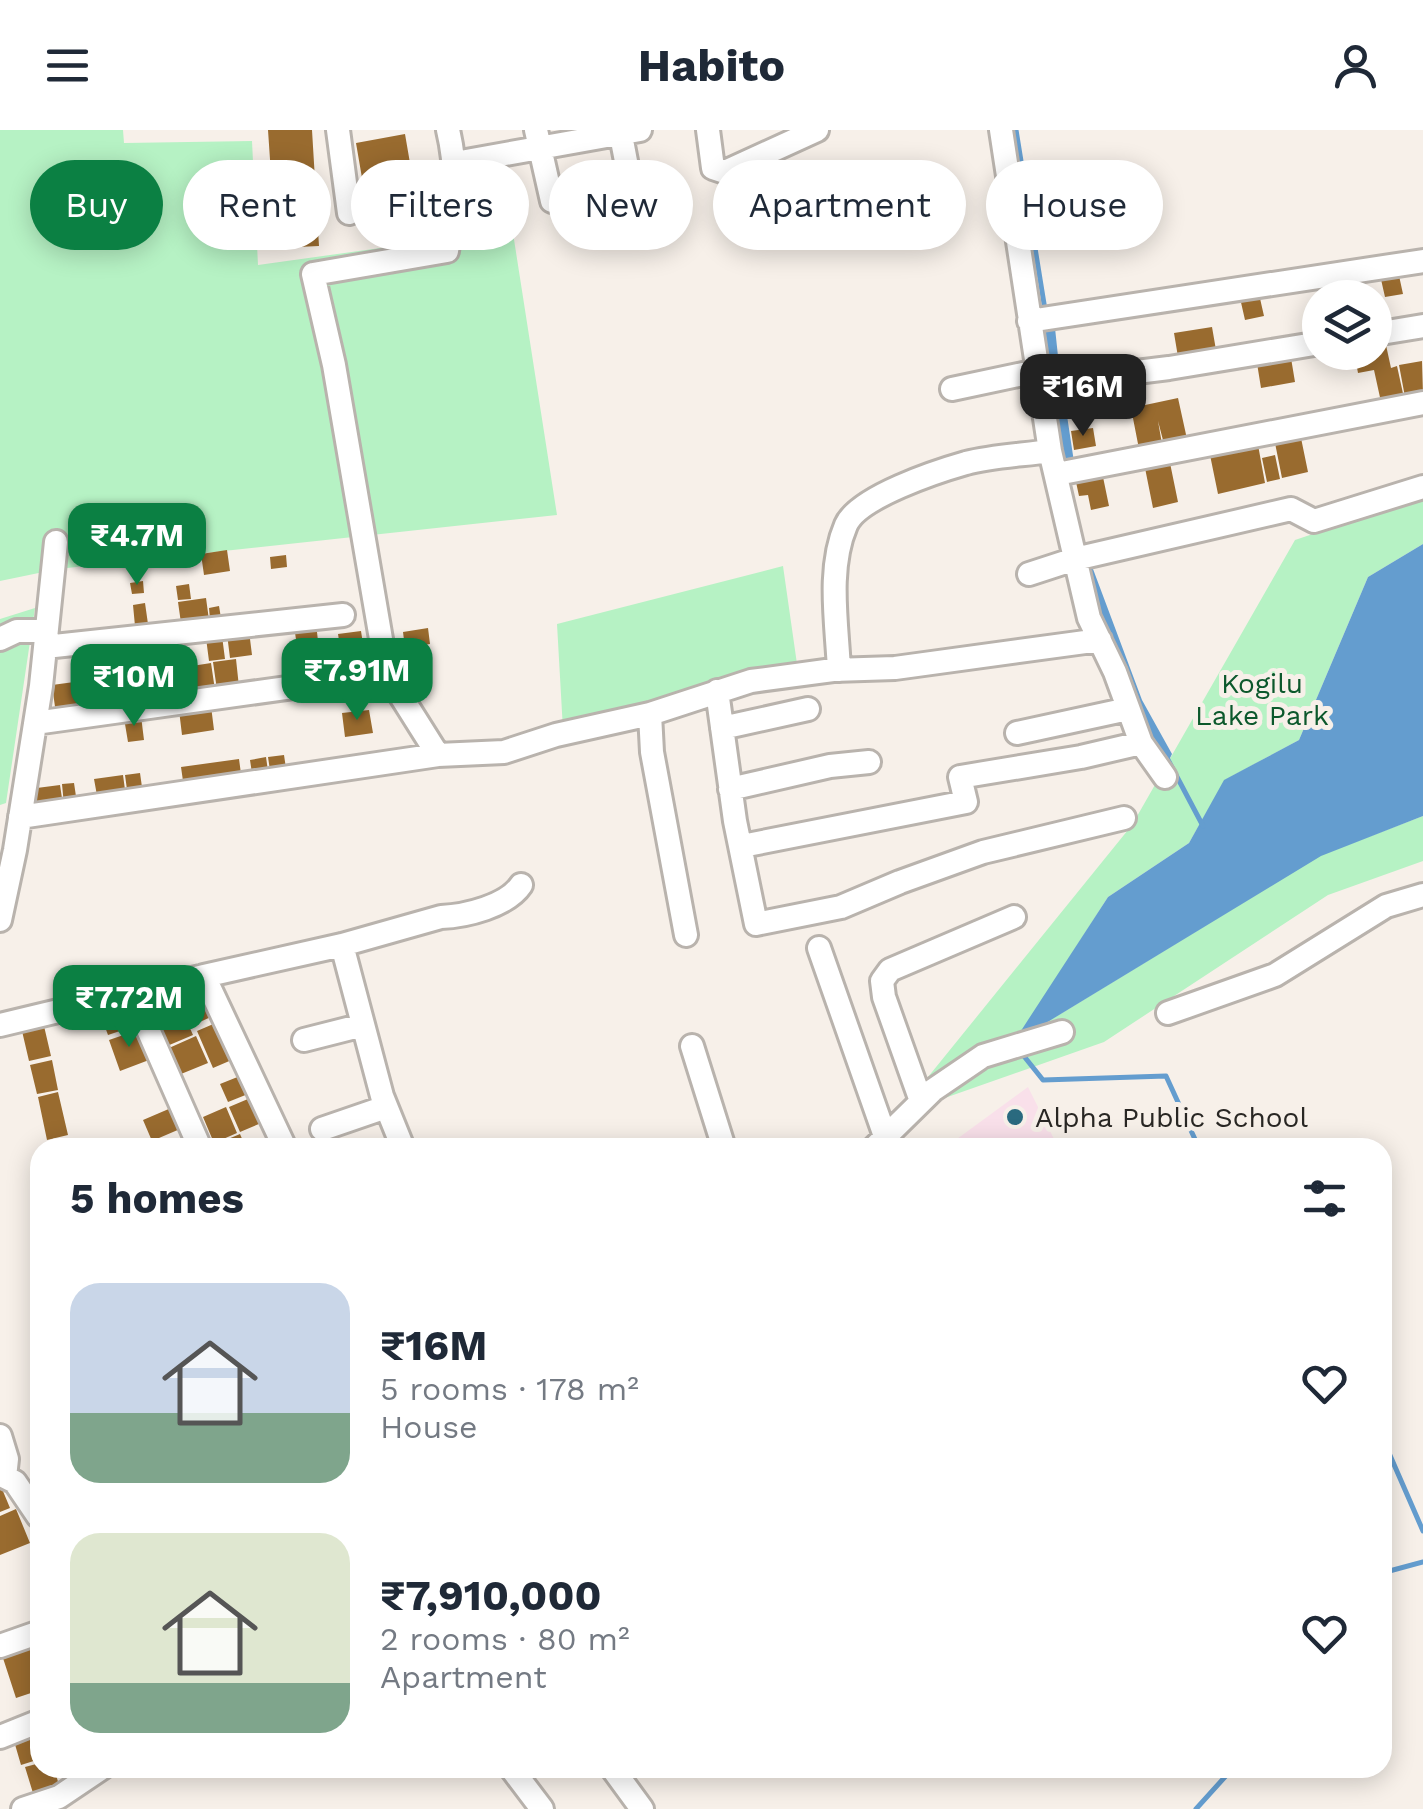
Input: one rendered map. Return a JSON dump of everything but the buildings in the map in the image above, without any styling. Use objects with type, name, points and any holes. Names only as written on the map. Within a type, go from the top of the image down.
[{"type":"street","points":[[338,130],[349,213]]},
{"type":"street","points":[[448,130],[455,160]]},
{"type":"street","points":[[708,130],[713,168],[725,172],[817,130]]},
{"type":"street","points":[[1002,130],[1038,378],[1075,559],[1090,618],[1141,743],[1165,777]]},
{"type":"street","points":[[463,160],[538,140],[627,131],[629,160]]},
{"type":"street","points":[[538,140],[549,187]]},
{"type":"street","points":[[438,755],[388,674],[334,365],[313,274],[447,250]]},
{"type":"street","points":[[1029,321],[1423,262]]},
{"type":"street","points":[[1392,331],[1423,326]]},
{"type":"street","points":[[952,390],[1038,378],[1168,368],[1302,347]]},
{"type":"street","points":[[839,670],[834,573],[846,522],[890,492],[968,463],[1054,462],[1423,402]]},
{"type":"street","points":[[1029,574],[1075,559],[1291,509],[1314,521],[1423,487]]},
{"type":"street","points":[[0,920],[8,852],[20,817],[34,723],[56,542]]},
{"type":"street","points":[[0,639],[17,632],[45,639],[344,615]]},
{"type":"street","points":[[20,817],[438,755],[504,752],[556,735],[650,714],[750,681],[839,670],[896,668],[1100,640]]},
{"type":"street","points":[[34,723],[388,674]]},
{"type":"street","points":[[716,691],[756,924],[841,907],[984,852],[1124,818]]},
{"type":"street","points":[[1017,733],[1128,709]]},
{"type":"street","points":[[722,728],[808,710]]},
{"type":"street","points":[[650,714],[652,752],[686,935]]},
{"type":"street","points":[[742,846],[966,802],[960,777],[1141,743]]},
{"type":"street","points":[[730,789],[830,766],[869,762]]},
{"type":"street","points":[[0,1025],[458,916],[514,896],[521,884]]},
{"type":"street","points":[[1168,1013],[1275,975],[1386,906],[1423,895]]},
{"type":"street","points":[[922,1101],[882,982],[890,970],[1014,917]]},
{"type":"street","points":[[342,944],[386,1107],[399,1138]]},
{"type":"street","points":[[819,948],[878,1138]]},
{"type":"street","points":[[204,976],[280,1138]]},
{"type":"street","points":[[132,994],[196,1138]]},
{"type":"street","points":[[304,1040],[363,1025]]},
{"type":"street","points":[[883,1138],[922,1101],[983,1056],[1062,1032]]},
{"type":"street","points":[[692,1046],[721,1138]]},
{"type":"street","points":[[322,1129],[386,1107]]},
{"type":"street","points":[[0,1436],[8,1459],[3,1478],[15,1482],[30,1504]]},
{"type":"street","points":[[0,1646],[30,1636]]},
{"type":"street","points":[[0,1737],[30,1726]]},
{"type":"street","points":[[23,1809],[59,1796],[87,1778]]},
{"type":"street","points":[[519,1778],[542,1809]]},
{"type":"street","points":[[619,1778],[642,1809]]},
{"type":"shaded area","name":"Alpha Public School","points":[[1028,1087],[1054,1138],[958,1138]]},
{"type":"green space","points":[[0,130],[123,130],[124,143],[252,141],[253,160],[183,160],[183,250],[257,250],[258,265],[366,250],[516,250],[557,515],[58,569],[0,581]]},
{"type":"green space","name":"Kogilu Lake Park","points":[[1423,497],[1423,544],[1368,577],[1299,740],[1225,780],[1189,843],[1108,897],[1016,1041],[1321,855],[1423,816],[1423,861],[1328,895],[1104,1042],[939,1100],[928,1077],[1132,825],[1295,540]]},
{"type":"green space","points":[[783,566],[797,664],[563,730],[557,624]]},
{"type":"green space","points":[[35,608],[6,803],[0,805],[0,619]]},
{"type":"water","points":[[1055,328],[1060,375],[1051,377],[1045,329]]},
{"type":"water","points":[[1063,389],[1074,462],[1063,463],[1052,390]]},
{"type":"water","points":[[1423,544],[1423,816],[1321,856],[1013,1043],[1108,897],[1189,843],[1224,780],[1299,740],[1368,577]]},
{"type":"water","points":[[1090,561],[1142,700],[1172,754],[1166,766],[1142,723],[1080,564]]},
{"type":"waterway","points":[[1016,130],[1045,310]]},
{"type":"waterway","points":[[1166,756],[1203,826]]},
{"type":"waterway","points":[[1019,1050],[1043,1080],[1166,1076],[1194,1138]]},
{"type":"waterway","points":[[1392,1460],[1423,1531]]},
{"type":"waterway","points":[[1392,1570],[1423,1562]]},
{"type":"waterway","points":[[1196,1809],[1224,1778]]},
{"type":"place","name":"Alpha Public School","points":[[1015,1117]]}]
